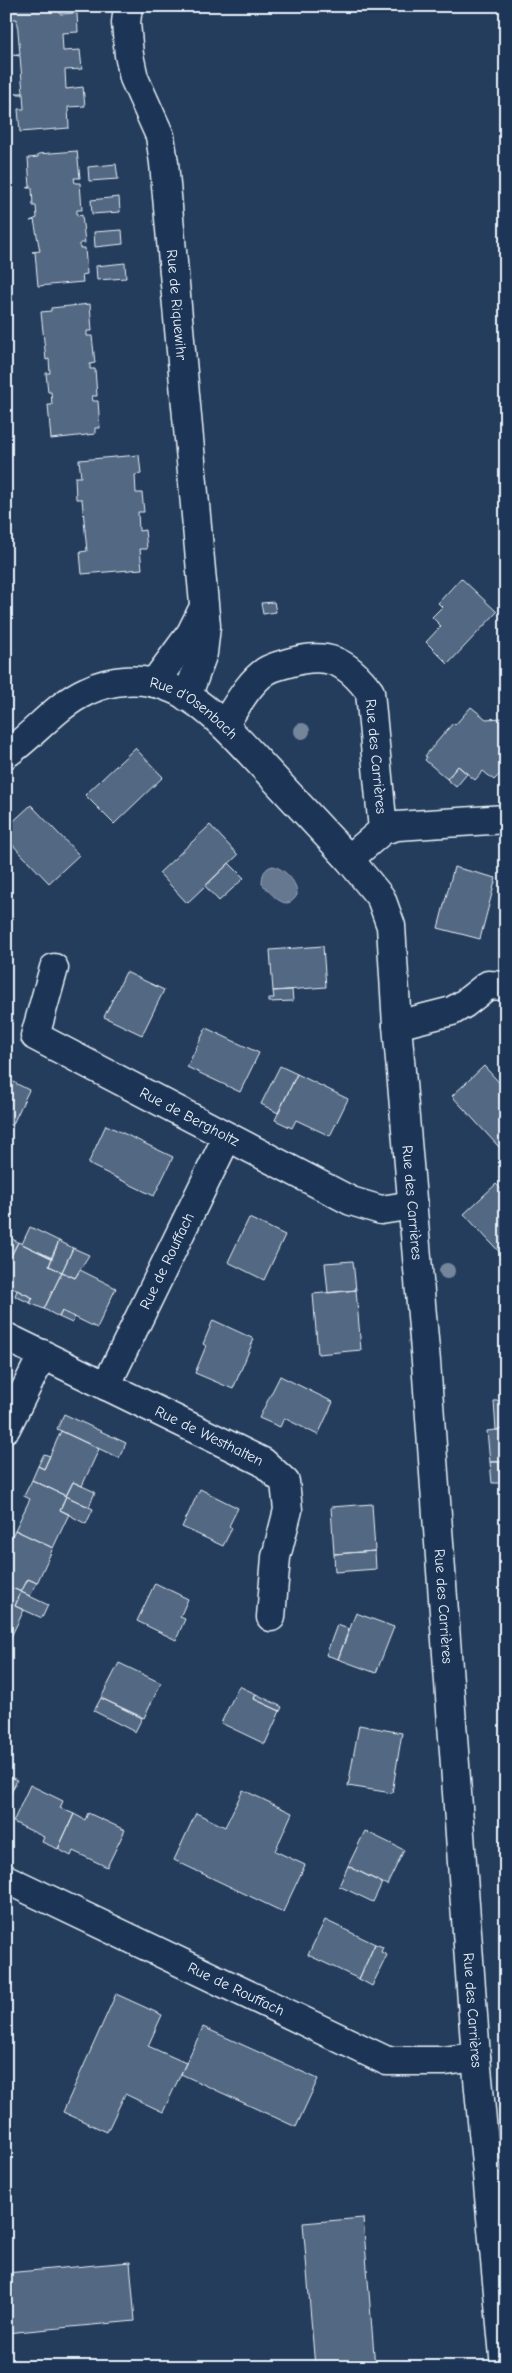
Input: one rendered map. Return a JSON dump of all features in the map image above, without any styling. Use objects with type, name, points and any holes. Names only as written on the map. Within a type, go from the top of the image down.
[{"type":"street","name":"Rue de Riquewihr","points":[[128,6],[126,23],[129,55],[134,78],[160,136],[164,163],[206,626],[203,653],[187,697]]},
{"type":"street","points":[[154,683],[191,633],[203,609]]},
{"type":"street","name":"Rue des Carrières","points":[[224,725],[250,687],[267,670],[292,662],[316,658],[340,662],[357,674],[370,692],[383,830]]},
{"type":"street","name":"Rue d'Osenbach","points":[[6,754],[71,700],[85,691],[119,682],[154,683],[170,687],[187,697],[224,725],[349,859]]},
{"type":"street","points":[[349,859],[383,830],[397,826],[506,820]]},
{"type":"street","name":"Rue des Carrières","points":[[349,859],[369,882],[387,910],[391,926],[397,1025],[426,1362],[476,2057],[504,2367]]},
{"type":"street","name":"Rue de Bergholtz","points":[[54,968],[35,1036],[227,1138],[351,1201],[381,1210],[412,1205]]},
{"type":"street","points":[[397,1025],[452,1011],[488,985],[506,986]]},
{"type":"street","name":"Rue de Rouffach","points":[[106,1386],[227,1138]]},
{"type":"street","name":"Rue de Westhalten","points":[[6,1337],[262,1462],[285,1482],[288,1510],[276,1557],[271,1617]]},
{"type":"street","points":[[6,1428],[43,1354]]},
{"type":"street","name":"Rue de Rouffach","points":[[6,1879],[387,2060],[444,2060],[476,2057]]},
{"type":"water","points":[[273,866],[286,873],[293,881],[297,890],[297,895],[288,903],[279,900],[262,884],[264,872],[267,868]]},
{"type":"building","points":[[10,6],[60,6],[60,14],[77,13],[78,32],[62,33],[63,51],[80,50],[82,69],[65,70],[66,89],[83,87],[85,106],[68,107],[69,128],[20,132],[18,109],[24,109],[23,94],[16,93],[23,93],[20,56],[13,55],[20,55],[17,19],[11,19]]},
{"type":"building","points":[[77,151],[80,178],[74,178],[75,183],[80,183],[82,210],[77,210],[77,216],[82,215],[85,243],[80,243],[80,248],[85,248],[87,274],[82,275],[83,282],[38,286],[35,252],[32,252],[40,251],[34,220],[30,221],[37,218],[36,206],[33,206],[32,188],[27,188],[30,187],[28,158],[38,157],[38,154]]},
{"type":"building","points":[[116,164],[118,179],[89,181],[88,167]]},
{"type":"building","points":[[119,197],[120,212],[92,214],[91,200]]},
{"type":"building","points":[[122,230],[123,244],[95,247],[94,232]]},
{"type":"building","points":[[125,263],[126,278],[97,280],[96,266]]},
{"type":"building","points":[[90,304],[92,331],[87,331],[87,336],[92,336],[95,363],[90,364],[90,369],[95,369],[97,396],[92,396],[93,401],[98,401],[100,428],[95,428],[95,434],[51,439],[48,405],[52,405],[51,392],[48,392],[46,373],[50,373],[49,359],[46,360],[41,312],[51,311],[51,308]]},
{"type":"building","points":[[139,455],[141,474],[135,475],[136,493],[142,493],[144,512],[138,512],[139,531],[145,530],[147,549],[140,549],[142,569],[82,574],[80,552],[87,551],[82,499],[76,499],[75,477],[81,477],[79,460]]},
{"type":"building","points":[[461,578],[497,612],[448,664],[426,642],[441,626],[432,617],[442,607],[438,603]]},
{"type":"building","points":[[274,602],[276,612],[263,614],[261,603]]},
{"type":"building","points":[[471,707],[486,719],[504,718],[506,768],[494,780],[483,771],[475,780],[458,766],[447,779],[425,760],[427,757],[425,756],[453,723],[455,725]]},
{"type":"building","points":[[135,748],[163,777],[114,824],[85,795]]},
{"type":"building","points":[[458,766],[467,774],[456,787],[447,779]]},
{"type":"building","points":[[31,805],[79,855],[49,883],[6,838],[6,828]]},
{"type":"building","points":[[210,825],[238,855],[187,903],[159,873]]},
{"type":"building","points":[[229,863],[244,878],[219,901],[205,886]]},
{"type":"building","points":[[454,867],[496,878],[480,939],[438,928]]},
{"type":"building","points":[[323,946],[326,987],[273,991],[270,950]]},
{"type":"building","points":[[126,972],[164,990],[142,1035],[104,1017]]},
{"type":"building","points":[[292,990],[293,1001],[269,1002],[269,998],[274,998],[273,991]]},
{"type":"building","points":[[206,1028],[259,1053],[240,1092],[187,1067]]},
{"type":"building","points":[[280,1066],[297,1074],[278,1113],[261,1104]]},
{"type":"building","points":[[484,1066],[506,1090],[506,1141],[499,1147],[452,1096]]},
{"type":"building","points":[[297,1074],[348,1099],[330,1136],[296,1120],[292,1128],[275,1120]]},
{"type":"building","points":[[9,1080],[29,1090],[12,1126],[6,1123],[6,1083]]},
{"type":"building","points":[[106,1125],[173,1157],[154,1196],[88,1164]]},
{"type":"building","points":[[496,1184],[506,1194],[506,1259],[464,1214]]},
{"type":"building","points":[[249,1218],[285,1235],[264,1280],[228,1262]]},
{"type":"building","points":[[30,1227],[59,1241],[51,1258],[22,1244]]},
{"type":"building","points":[[6,1236],[18,1242],[6,1266]]},
{"type":"building","points":[[59,1241],[73,1248],[62,1272],[49,1266]]},
{"type":"building","points":[[18,1242],[52,1258],[49,1266],[62,1272],[44,1309],[30,1303],[33,1298],[6,1285],[6,1266]]},
{"type":"building","points":[[73,1248],[89,1255],[75,1278],[62,1272]]},
{"type":"building","points":[[353,1261],[356,1290],[328,1293],[325,1263]]},
{"type":"building","points":[[80,1270],[116,1288],[97,1328],[62,1311],[59,1317],[44,1309],[62,1272],[75,1278]]},
{"type":"building","points":[[17,1290],[33,1298],[30,1303],[15,1296]]},
{"type":"building","points":[[356,1290],[361,1350],[318,1354],[313,1294]]},
{"type":"building","points":[[62,1311],[75,1317],[72,1323],[59,1317]]},
{"type":"building","points":[[213,1320],[254,1339],[233,1389],[195,1373],[206,1346],[203,1344]]},
{"type":"building","points":[[280,1376],[333,1402],[318,1435],[284,1418],[280,1427],[259,1418]]},
{"type":"building","points":[[506,1400],[506,1429],[496,1430],[494,1401]]},
{"type":"building","points":[[64,1414],[126,1443],[119,1458],[57,1429]]},
{"type":"building","points":[[506,1429],[506,1461],[490,1462],[487,1431]]},
{"type":"building","points":[[61,1431],[99,1449],[82,1486],[73,1482],[66,1496],[32,1480],[38,1466],[44,1469]]},
{"type":"building","points":[[44,1454],[50,1456],[44,1469],[38,1466]]},
{"type":"building","points":[[506,1461],[506,1554],[499,1462]]},
{"type":"building","points":[[490,1462],[499,1462],[500,1483],[492,1483]]},
{"type":"building","points":[[32,1480],[66,1496],[60,1510],[69,1514],[53,1548],[15,1530],[30,1499],[24,1496]]},
{"type":"building","points":[[73,1482],[95,1492],[89,1507],[66,1496]]},
{"type":"building","points":[[200,1489],[238,1508],[229,1526],[232,1528],[223,1546],[182,1527]]},
{"type":"building","points":[[66,1496],[93,1509],[86,1524],[60,1510]]},
{"type":"building","points":[[372,1504],[375,1551],[334,1554],[331,1507]]},
{"type":"building","points":[[15,1530],[53,1548],[37,1583],[28,1579],[21,1592],[6,1585],[6,1548]]},
{"type":"building","points":[[375,1551],[376,1569],[335,1572],[334,1554]]},
{"type":"building","points":[[28,1579],[37,1583],[30,1596],[21,1592]]},
{"type":"building","points":[[155,1583],[188,1599],[180,1617],[185,1619],[176,1640],[137,1621]]},
{"type":"building","points":[[6,1585],[21,1592],[15,1606],[24,1610],[6,1647]]},
{"type":"building","points":[[21,1592],[48,1605],[42,1618],[15,1606]]},
{"type":"building","points":[[356,1613],[394,1627],[376,1673],[338,1659]]},
{"type":"building","points":[[337,1625],[349,1629],[338,1659],[326,1655]]},
{"type":"building","points":[[119,1663],[161,1683],[144,1718],[101,1698]]},
{"type":"building","points":[[239,1686],[256,1694],[254,1699],[280,1711],[265,1744],[221,1723]]},
{"type":"building","points":[[256,1694],[282,1707],[280,1711],[254,1699]]},
{"type":"building","points":[[101,1698],[142,1718],[135,1732],[94,1711]]},
{"type":"building","points":[[359,1725],[402,1733],[392,1793],[348,1786]]},
{"type":"building","points":[[6,1775],[17,1780],[6,1804]]},
{"type":"building","points":[[30,1785],[63,1801],[60,1808],[74,1814],[58,1849],[42,1842],[44,1837],[13,1822]]},
{"type":"building","points":[[243,1790],[292,1813],[275,1851],[305,1865],[283,1912],[174,1860],[196,1813],[225,1827]]},
{"type":"building","points":[[88,1813],[125,1830],[107,1867],[73,1851],[71,1856],[58,1849],[74,1814],[85,1820]]},
{"type":"building","points":[[365,1831],[404,1850],[387,1885],[348,1866]]},
{"type":"building","points":[[348,1866],[382,1883],[373,1902],[339,1886]]},
{"type":"building","points":[[325,1920],[375,1944],[359,1979],[308,1955]]},
{"type":"building","points":[[375,1944],[383,1947],[381,1952],[387,1955],[372,1986],[359,1979]]},
{"type":"building","points":[[116,1994],[162,2015],[148,2046],[186,2063],[163,2112],[125,2094],[107,2132],[63,2112]]},
{"type":"building","points":[[203,2027],[318,2079],[296,2127],[181,2074]]},
{"type":"building","points":[[363,2218],[375,2367],[315,2367],[303,2223]]},
{"type":"building","points":[[130,2262],[135,2321],[6,2333],[6,2273]]}]
